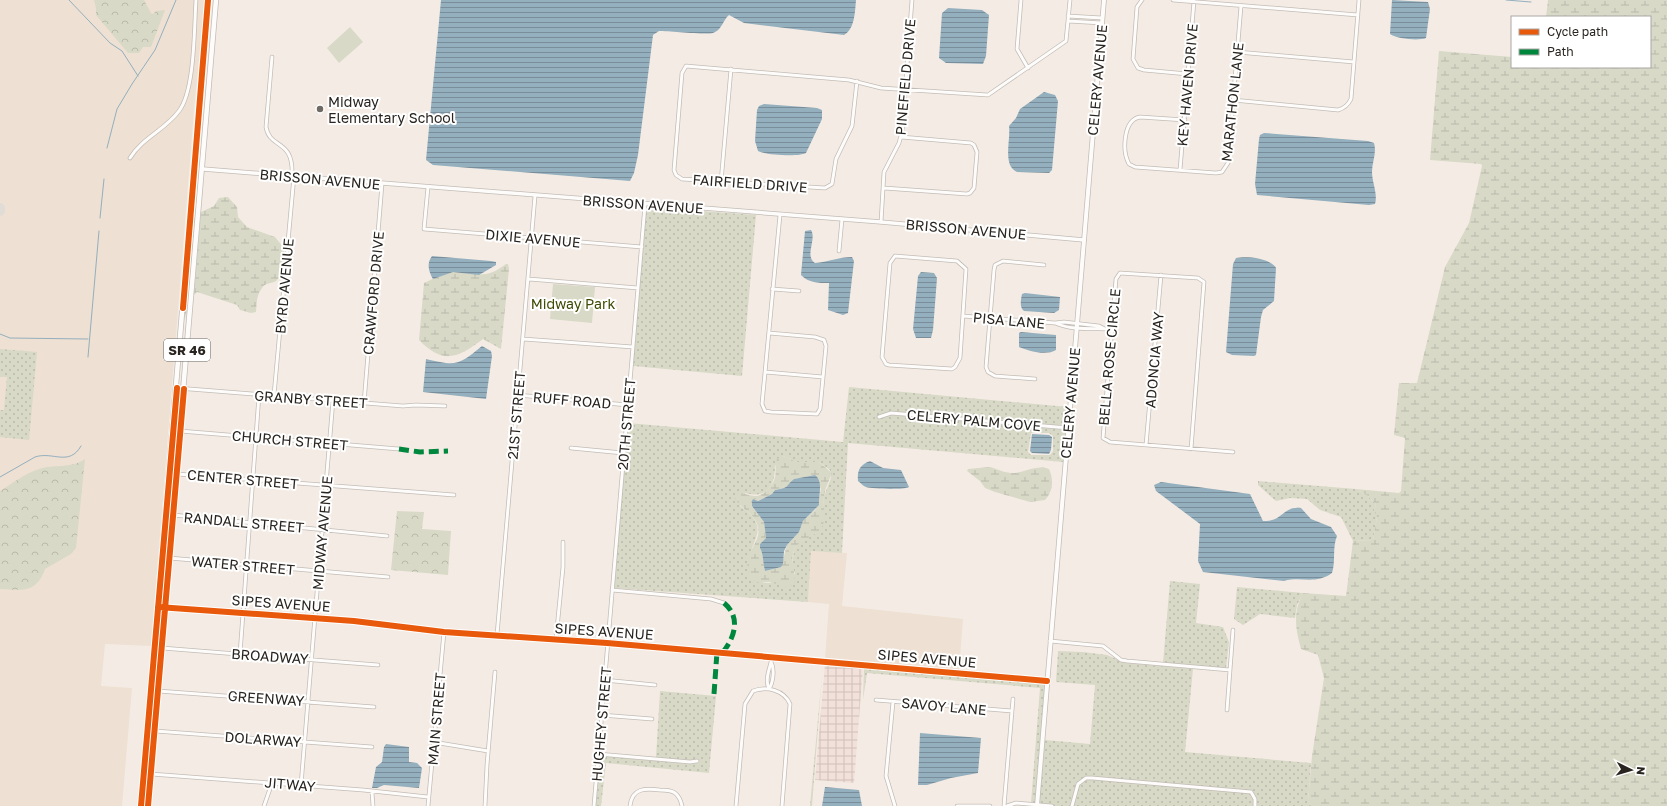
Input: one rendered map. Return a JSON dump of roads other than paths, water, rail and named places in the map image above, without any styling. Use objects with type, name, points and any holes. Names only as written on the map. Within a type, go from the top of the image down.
[{"type":"main road","name":"SR 46","points":[[141,806],[177,388],[208,0]]},
{"type":"main road","name":"SR 46","points":[[148,806],[203,169],[216,0]]},
{"type":"main road","name":"CELERY AVENUE","points":[[1037,805],[1104,0]]},
{"type":"main road","points":[[170,463],[172,472],[169,509],[173,516]]},
{"type":"main road","points":[[153,663],[160,663]]},
{"type":"main road","points":[[152,680],[154,684],[151,724],[155,731]]},
{"type":"street","points":[[130,158],[144,141],[178,112],[187,96],[196,0]]},
{"type":"street","name":"PINEFIELD DRIVE","points":[[881,222],[886,168],[901,137],[912,0]]},
{"type":"street","points":[[1021,0],[1017,49],[1028,68]]},
{"type":"street","points":[[1070,0],[1068,16],[1102,20]]},
{"type":"street","points":[[1142,0],[1137,7],[1133,59],[1134,64],[1144,70],[1188,74]]},
{"type":"street","points":[[1173,0],[1358,16]]},
{"type":"street","points":[[1233,100],[1338,110],[1344,108],[1349,104],[1351,99],[1359,0]]},
{"type":"street","name":"KEY HAVEN DRIVE","points":[[1180,170],[1194,1]]},
{"type":"street","name":"MARATHON LANE","points":[[1184,120],[1140,116],[1134,118],[1128,126],[1125,154],[1129,164],[1135,167],[1216,173],[1226,168],[1228,163],[1241,6]]},
{"type":"street","name":"FAIRFIELD DRIVE","points":[[857,81],[852,126],[836,158],[834,180],[829,187],[682,179],[676,175],[674,170],[682,73],[686,66],[857,81],[876,87],[905,90],[988,95],[1066,41],[1068,16]]},
{"type":"street","points":[[1068,20],[1102,20]]},
{"type":"street","points":[[1237,52],[1354,62]]},
{"type":"street","name":"BYRD AVENUE","points":[[272,57],[266,127],[269,137],[285,148],[293,162],[274,395]]},
{"type":"street","points":[[722,182],[730,69]]},
{"type":"street","points":[[884,188],[967,194],[974,188],[977,152],[974,145],[971,143],[901,137]]},
{"type":"street","name":"BRISSON AVENUE","points":[[203,169],[644,205],[881,222],[1084,240]]},
{"type":"street","name":"CRAWFORD DRIVE","points":[[364,402],[382,184]]},
{"type":"street","name":"DIXIE AVENUE","points":[[428,188],[424,229],[642,247]]},
{"type":"street","name":"21ST STREET","points":[[497,635],[535,196]]},
{"type":"street","name":"20TH STREET","points":[[607,643],[642,247],[644,205]]},
{"type":"street","points":[[769,333],[815,337],[824,340],[826,346],[820,409],[815,415],[799,415],[765,411],[762,404],[780,215]]},
{"type":"street","points":[[839,251],[842,219]]},
{"type":"street","points":[[899,256],[961,263],[966,269],[963,316],[960,358],[955,367],[948,370],[886,364],[882,357],[891,259],[899,256]]},
{"type":"street","points":[[1035,379],[994,376],[988,372],[986,368],[995,265],[1003,261],[1044,265]]},
{"type":"street","name":"BELLA ROSE CIRCLE","points":[[1191,449],[1204,282],[1198,278],[1124,272],[1117,275],[1111,329],[1103,438],[1110,442],[1191,449],[1233,452]]},
{"type":"street","name":"ADONCIA WAY","points":[[1146,445],[1161,275]]},
{"type":"street","points":[[529,279],[638,288]]},
{"type":"street","points":[[772,289],[799,291]]},
{"type":"street","name":"PISA LANE","points":[[963,316],[1055,323],[1077,323],[1099,326],[1105,329]]},
{"type":"street","name":"PISA LANE","points":[[1055,323],[1064,327],[1105,329]]},
{"type":"street","points":[[1105,329],[1111,329]]},
{"type":"street","points":[[522,339],[633,347]]},
{"type":"street","points":[[765,372],[823,376]]},
{"type":"street","name":"GRANBY STREET","points":[[177,388],[403,406],[445,406]]},
{"type":"street","points":[[240,654],[259,394]]},
{"type":"street","name":"RUFF ROAD","points":[[517,395],[628,405]]},
{"type":"street","name":"MIDWAY AVENUE","points":[[301,785],[333,400]]},
{"type":"street","name":"CELERY PALM COVE","points":[[879,417],[891,414],[1068,428]]},
{"type":"street","name":"CHURCH STREET","points":[[180,431],[399,449]]},
{"type":"street","points":[[571,448],[623,453]]},
{"type":"street","name":"CENTER STREET","points":[[176,474],[454,495]]},
{"type":"street","name":"RANDALL STREET","points":[[173,516],[387,536]]},
{"type":"street","points":[[556,639],[563,567],[563,542]]},
{"type":"street","name":"WATER STREET","points":[[169,558],[388,578]]},
{"type":"street","points":[[612,590],[711,599],[724,603]]},
{"type":"street","name":"SIPES AVENUE","points":[[158,607],[315,618],[444,632],[772,656],[1048,681]]},
{"type":"street","points":[[1227,710],[1233,630]]},
{"type":"street","name":"MAIN STREET","points":[[428,806],[444,632]]},
{"type":"street","points":[[1050,641],[1103,646],[1122,660],[1127,661],[1230,670]]},
{"type":"street","name":"HUGHEY STREET","points":[[594,806],[607,643]]},
{"type":"street","name":"BROADWAY","points":[[162,648],[378,665]]},
{"type":"street","points":[[769,689],[767,684],[768,666],[771,662],[772,656]]},
{"type":"street","points":[[769,689],[772,685],[773,673],[773,666],[771,662]]},
{"type":"street","points":[[485,806],[495,672]]},
{"type":"street","points":[[768,673],[773,673]]},
{"type":"street","points":[[604,680],[655,685]]},
{"type":"street","points":[[736,806],[745,704],[753,691],[769,689],[784,694],[790,704],[782,806]]},
{"type":"street","name":"GREENWAY","points":[[158,691],[374,707]]},
{"type":"street","points":[[1004,806],[1013,699]]},
{"type":"street","name":"SAVOY LANE","points":[[876,700],[1012,711]]},
{"type":"street","points":[[893,702],[886,776],[894,806]]},
{"type":"street","points":[[601,715],[652,719]]},
{"type":"street","name":"DOLARWAY","points":[[155,731],[372,747]]},
{"type":"street","points":[[434,742],[488,751]]},
{"type":"street","points":[[598,754],[690,762],[697,761]]},
{"type":"street","name":"JITWAY","points":[[151,774],[301,785],[428,798]]},
{"type":"street","points":[[1072,806],[1078,784],[1086,778],[1092,778],[1251,792],[1255,799],[1255,806]]},
{"type":"street","points":[[264,806],[272,783]]},
{"type":"street","points":[[630,806],[634,793],[646,788],[673,791],[678,796],[682,806]]},
{"type":"street","points":[[372,792],[373,806]]},
{"type":"street","points":[[1007,806],[1016,803],[1052,806]]},
{"type":"street","points":[[957,806],[990,806]]},
{"type":"water","points":[[441,0],[856,0],[855,14],[852,24],[848,32],[844,35],[744,23],[729,15],[718,30],[713,33],[703,34],[659,31],[653,35],[638,155],[634,173],[630,181],[433,165],[426,160]]},
{"type":"water","points":[[1392,0],[1428,2],[1430,9],[1426,38],[1408,39],[1390,34]]},
{"type":"water","points":[[948,8],[982,10],[989,15],[986,56],[983,64],[946,63],[939,58],[942,13]]},
{"type":"water","points":[[1044,92],[1055,95],[1058,101],[1052,170],[1049,173],[1017,172],[1012,169],[1008,158],[1009,126],[1016,118],[1020,109]]},
{"type":"water","points":[[764,104],[817,108],[822,110],[822,119],[806,153],[797,155],[782,155],[768,154],[758,151],[755,141],[757,110],[759,106]]},
{"type":"water","points":[[1264,133],[1368,141],[1374,143],[1375,150],[1372,176],[1376,196],[1375,204],[1369,205],[1257,195],[1255,184],[1259,139],[1260,135]]},
{"type":"water","points":[[811,230],[813,238],[810,252],[812,260],[815,263],[847,257],[852,257],[854,261],[848,313],[843,315],[828,310],[829,283],[817,283],[810,281],[801,275],[805,231]]},
{"type":"water","points":[[432,256],[491,261],[496,262],[496,265],[479,275],[453,272],[433,279],[429,268],[429,262]]},
{"type":"water","points":[[1246,257],[1264,260],[1276,268],[1274,301],[1263,310],[1256,355],[1254,356],[1232,355],[1226,352],[1233,264],[1236,258]]},
{"type":"water","points":[[921,272],[934,273],[937,278],[931,338],[916,338],[913,329],[918,276]]},
{"type":"water","points":[[1025,293],[1060,297],[1059,310],[1054,313],[1024,311],[1021,307],[1021,301],[1022,294]]},
{"type":"water","points":[[1019,333],[1056,335],[1056,350],[1043,353],[1019,347]]},
{"type":"water","points":[[482,346],[491,351],[492,356],[486,399],[423,392],[426,359],[444,363],[456,363],[462,361]]},
{"type":"water","points":[[1032,434],[1049,435],[1052,437],[1051,450],[1049,454],[1032,453],[1030,451]]},
{"type":"water","points":[[870,461],[883,468],[901,470],[909,487],[901,489],[888,489],[869,488],[864,486],[858,481],[858,474],[860,468]]},
{"type":"water","points":[[815,475],[818,478],[820,485],[819,505],[803,521],[799,532],[787,545],[784,551],[783,564],[781,567],[765,571],[760,548],[760,544],[766,538],[764,522],[752,506],[753,499],[758,501],[772,494],[775,490],[785,487],[794,479]]},
{"type":"water","points":[[1161,482],[1250,494],[1263,521],[1275,519],[1290,509],[1301,508],[1311,519],[1331,527],[1337,536],[1332,573],[1320,579],[1297,579],[1284,581],[1203,572],[1198,561],[1200,524],[1156,491],[1154,485]]},
{"type":"water","points":[[920,733],[981,738],[978,773],[951,778],[927,785],[918,785]]},
{"type":"water","points":[[386,744],[409,747],[409,762],[417,763],[422,768],[419,788],[384,785],[377,788],[372,788],[376,767],[382,762],[384,747]]},
{"type":"water","points":[[825,787],[859,790],[862,806],[822,806]]},
{"type":"waterway","points":[[69,0],[110,43],[122,51],[138,76]]},
{"type":"waterway","points":[[107,148],[117,109],[155,50],[176,0]]},
{"type":"waterway","points":[[1506,0],[1531,2]]},
{"type":"waterway","points":[[100,218],[104,179]]},
{"type":"waterway","points":[[88,357],[99,231]]},
{"type":"waterway","points":[[0,334],[10,338],[88,339]]},
{"type":"waterway","points":[[0,477],[35,457],[71,456],[81,446]]},
{"type":"place","name":"Midway Elementary School","points":[[320,109]]},
{"type":"park label","name":"Midway Park","points":[[573,303]]}]
